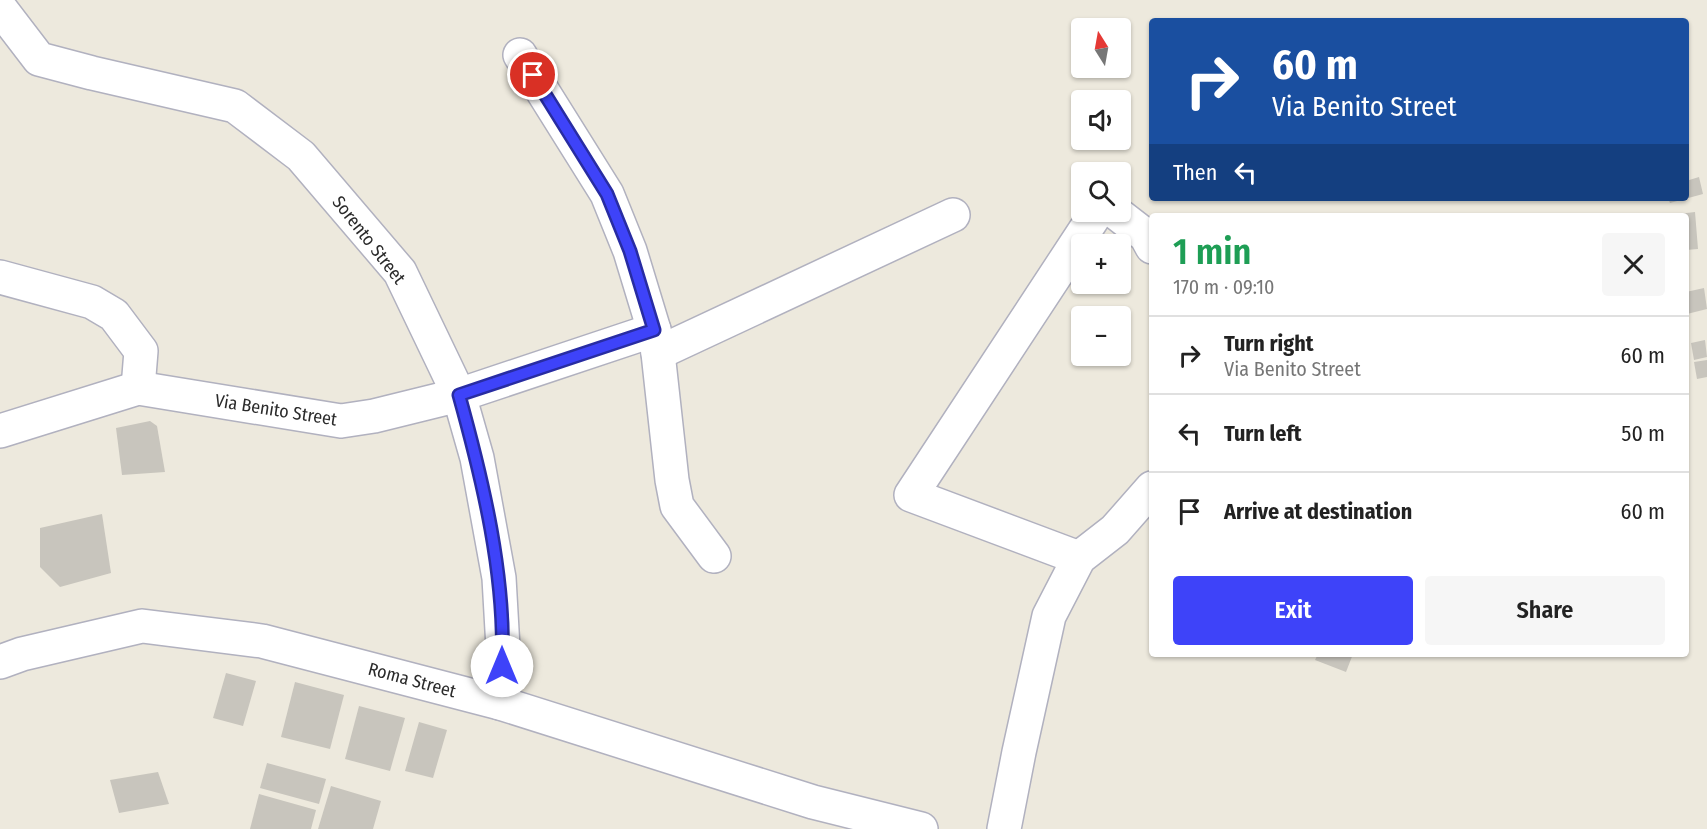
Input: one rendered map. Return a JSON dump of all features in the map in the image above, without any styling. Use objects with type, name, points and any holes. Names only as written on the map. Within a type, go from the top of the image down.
[{"type":"street","name":"Sorento Street","points":[[0,8],[39,59],[235,106],[301,156],[400,272],[459,395],[477,458],[498,578],[503,648],[500,703]]},
{"type":"street","points":[[520,55],[607,194],[630,251],[656,341],[677,506],[714,556]]},
{"type":"street","name":"Via Benito Street","points":[[0,431],[138,388],[341,421],[374,416],[656,341],[953,215]]},
{"type":"street","points":[[1079,558],[911,495],[1090,222]]},
{"type":"street","points":[[1128,222],[1146,236],[1149,242]]},
{"type":"street","points":[[0,277],[92,302],[114,315],[141,351],[138,388]]},
{"type":"street","points":[[1004,829],[1049,616],[1079,558],[1114,530],[1149,491]]},
{"type":"street","name":"Roma Street","points":[[0,662],[22,654],[142,626],[262,641],[500,703],[813,802],[921,829]]},
{"type":"building","points":[[1699,177],[1703,194],[1689,198],[1689,180]]},
{"type":"building","points":[[1695,212],[1698,249],[1689,250],[1689,213],[1686,213]]},
{"type":"building","points":[[1704,288],[1707,309],[1689,314],[1689,291]]},
{"type":"building","points":[[1705,340],[1707,357],[1694,360],[1691,343]]},
{"type":"building","points":[[1707,360],[1707,377],[1697,379],[1694,362]]},
{"type":"building","points":[[150,421],[157,426],[165,472],[122,475],[116,428]]},
{"type":"building","points":[[102,514],[111,573],[60,587],[40,567],[40,528]]},
{"type":"building","points":[[1316,657],[1352,657],[1346,672],[1315,660]]},
{"type":"building","points":[[226,673],[256,681],[243,726],[213,718]]},
{"type":"building","points":[[295,682],[344,695],[330,749],[281,737]]},
{"type":"building","points":[[359,706],[405,718],[390,771],[345,759]]},
{"type":"building","points":[[419,722],[447,730],[433,778],[405,771]]},
{"type":"building","points":[[267,763],[326,779],[319,804],[260,788]]},
{"type":"building","points":[[158,772],[169,804],[119,813],[110,780]]},
{"type":"building","points":[[331,786],[381,801],[373,829],[318,829]]},
{"type":"building","points":[[259,794],[316,810],[311,829],[250,829]]},
{"type":"route","points":[[502,666],[503,648],[498,578],[477,458],[459,395],[654,330],[630,251],[607,194],[533,75]]}]
